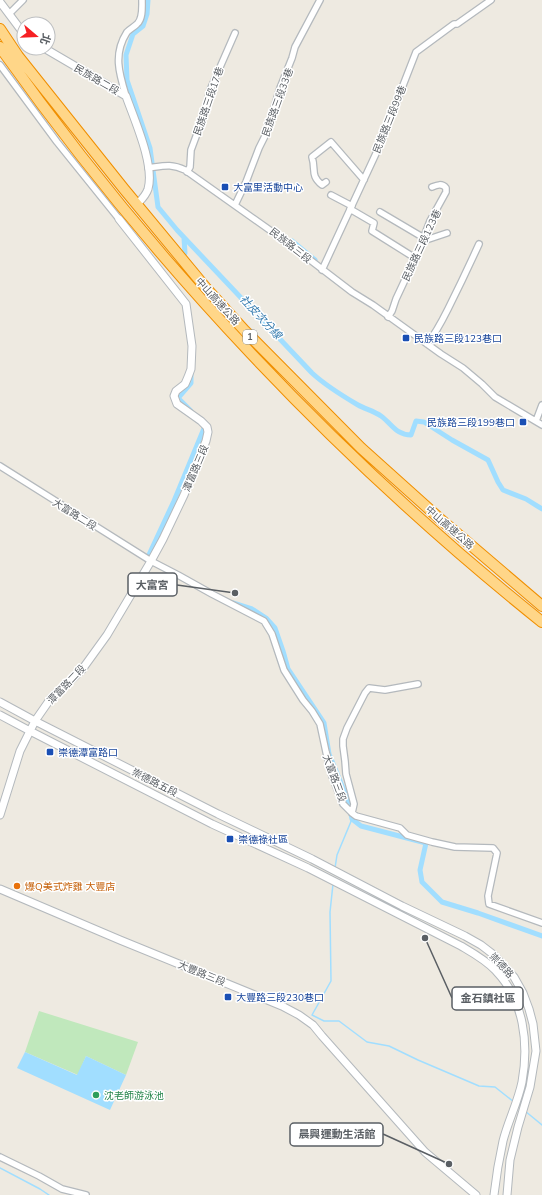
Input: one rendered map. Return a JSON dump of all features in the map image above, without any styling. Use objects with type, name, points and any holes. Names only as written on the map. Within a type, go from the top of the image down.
[{"type":"highway","name":"中山高速公路","points":[[0,29],[18,56],[124,189],[206,288],[245,332],[361,448],[439,518],[542,606]]},
{"type":"highway","name":"中山高速公路","points":[[0,48],[34,96],[118,202],[192,290],[270,374],[416,516],[542,622]]},
{"type":"street","points":[[9,14],[23,0]]},
{"type":"street","points":[[126,96],[119,71],[118,58],[120,46],[129,30],[139,22],[141,17],[142,0]]},
{"type":"street","name":"民族路三段33巷","points":[[235,204],[267,132],[280,88],[295,47],[320,0]]},
{"type":"street","name":"民族路三段99巷","points":[[322,270],[379,147],[416,52],[454,24],[457,24],[492,0]]},
{"type":"street","points":[[0,2],[16,23]]},
{"type":"street","name":"民族路三段17巷","points":[[187,172],[190,167],[191,150],[204,115],[210,90],[235,33]]},
{"type":"street","name":"民族路二段","points":[[56,55],[126,96],[151,167]]},
{"type":"street","points":[[0,65],[119,219]]},
{"type":"street","points":[[326,182],[322,185],[314,177],[314,162],[312,157],[331,142],[364,180]]},
{"type":"street","name":"民族路三段","points":[[151,167],[172,165],[177,166],[187,172],[288,242],[352,292],[463,368],[495,397],[542,425]]},
{"type":"street","points":[[139,202],[145,195],[148,188],[151,167]]},
{"type":"street","name":"民族路三段123巷","points":[[388,317],[392,311],[430,221],[446,192],[446,188],[443,186],[438,185],[432,187]]},
{"type":"street","points":[[331,195],[374,223],[372,231],[415,258]]},
{"type":"street","points":[[380,212],[423,239],[447,233]]},
{"type":"street","name":"潭富路三段","points":[[119,219],[186,304],[192,346],[191,369],[185,384],[176,391],[174,396],[177,404],[207,427],[208,432],[206,441],[184,495],[151,561]]},
{"type":"street","points":[[427,344],[440,324],[479,244]]},
{"type":"street","points":[[536,421],[542,405]]},
{"type":"street","name":"大富路二段","points":[[0,466],[151,561]]},
{"type":"street","name":"潭富路二段","points":[[0,815],[20,751],[35,721],[51,698],[80,671],[107,635],[151,561]]},
{"type":"street","name":"大富路三段","points":[[151,561],[264,621],[272,634],[284,670],[320,724],[332,776],[343,804],[352,813],[356,816],[400,828],[407,835],[432,842],[455,847],[493,848],[497,853],[488,896],[489,904],[542,923]]},
{"type":"street","points":[[352,813],[354,804],[346,774],[343,739],[365,693],[369,688],[385,690],[418,684]]},
{"type":"street","name":"崇德路五段","points":[[0,702],[218,814],[312,859]]},
{"type":"street","name":"崇德路五段","points":[[0,715],[212,824],[308,868]]},
{"type":"street","name":"崇德路","points":[[312,859],[481,945],[494,955],[514,977],[523,992],[533,1024],[536,1051],[530,1087],[510,1160],[507,1195]]},
{"type":"street","name":"崇德路","points":[[308,868],[461,946],[485,961],[496,971],[512,994],[519,1010],[522,1022],[525,1054],[522,1083],[503,1140],[494,1195]]},
{"type":"street","name":"大豐路三段","points":[[0,889],[282,1006],[299,1015],[313,1025],[425,1152],[476,1195]]},
{"type":"street","points":[[0,1157],[62,1189],[86,1195]]},
{"type":"green space","points":[[39,1011],[138,1042],[126,1075],[86,1056],[78,1075],[25,1052]]},
{"type":"water","name":"沈老師游泳池","points":[[25,1052],[77,1075],[86,1056],[126,1075],[110,1110],[17,1068]]},
{"type":"waterway","name":"社皮次分線","points":[[148,0],[147,14],[143,26],[133,34],[126,55],[127,80],[150,148],[158,207],[177,230],[312,373],[323,382],[358,405],[381,416],[394,428],[406,435],[411,435],[416,421],[424,422],[488,460],[503,490],[526,499],[542,509]]},
{"type":"waterway","points":[[184,238],[185,253]]},
{"type":"waterway","points":[[292,241],[315,260]]},
{"type":"waterway","points":[[191,374],[191,383],[178,398],[191,411]]},
{"type":"waterway","points":[[149,560],[147,559],[174,501],[205,426],[203,424]]},
{"type":"waterway","points":[[233,603],[252,609],[266,618],[275,628],[288,669],[324,723],[329,754],[349,803],[352,819],[361,826],[426,843],[420,870],[422,882],[442,902],[542,936]]},
{"type":"waterway","points":[[335,868],[337,855],[352,819]]},
{"type":"waterway","points":[[333,884],[330,912],[331,981],[312,1015],[324,1021],[339,1021],[367,1042],[389,1046],[479,1086],[495,1087],[514,1102]]},
{"type":"waterway","points":[[525,1111],[542,1125]]},
{"type":"waterway","points":[[0,1168],[49,1195]]},
{"type":"place","name":"大富里活動中心","points":[[225,187]]},
{"type":"place","name":"民族路三段123巷口","points":[[406,338]]},
{"type":"place","name":"民族路三段199巷口","points":[[523,422]]},
{"type":"place","name":"大富宮","points":[[235,593]]},
{"type":"place","name":"崇德潭富路口","points":[[50,752]]},
{"type":"place","name":"崇德祿社區","points":[[230,839]]},
{"type":"place","name":"爆Q美式炸雞 大豐店","points":[[17,886]]},
{"type":"place","name":"金石鎮社區","points":[[425,938]]},
{"type":"place","name":"大豐路三段230巷口","points":[[228,997]]},
{"type":"place","name":"沈老師游泳池","points":[[96,1095]]},
{"type":"place","name":"晨興運動生活館","points":[[449,1164]]}]
